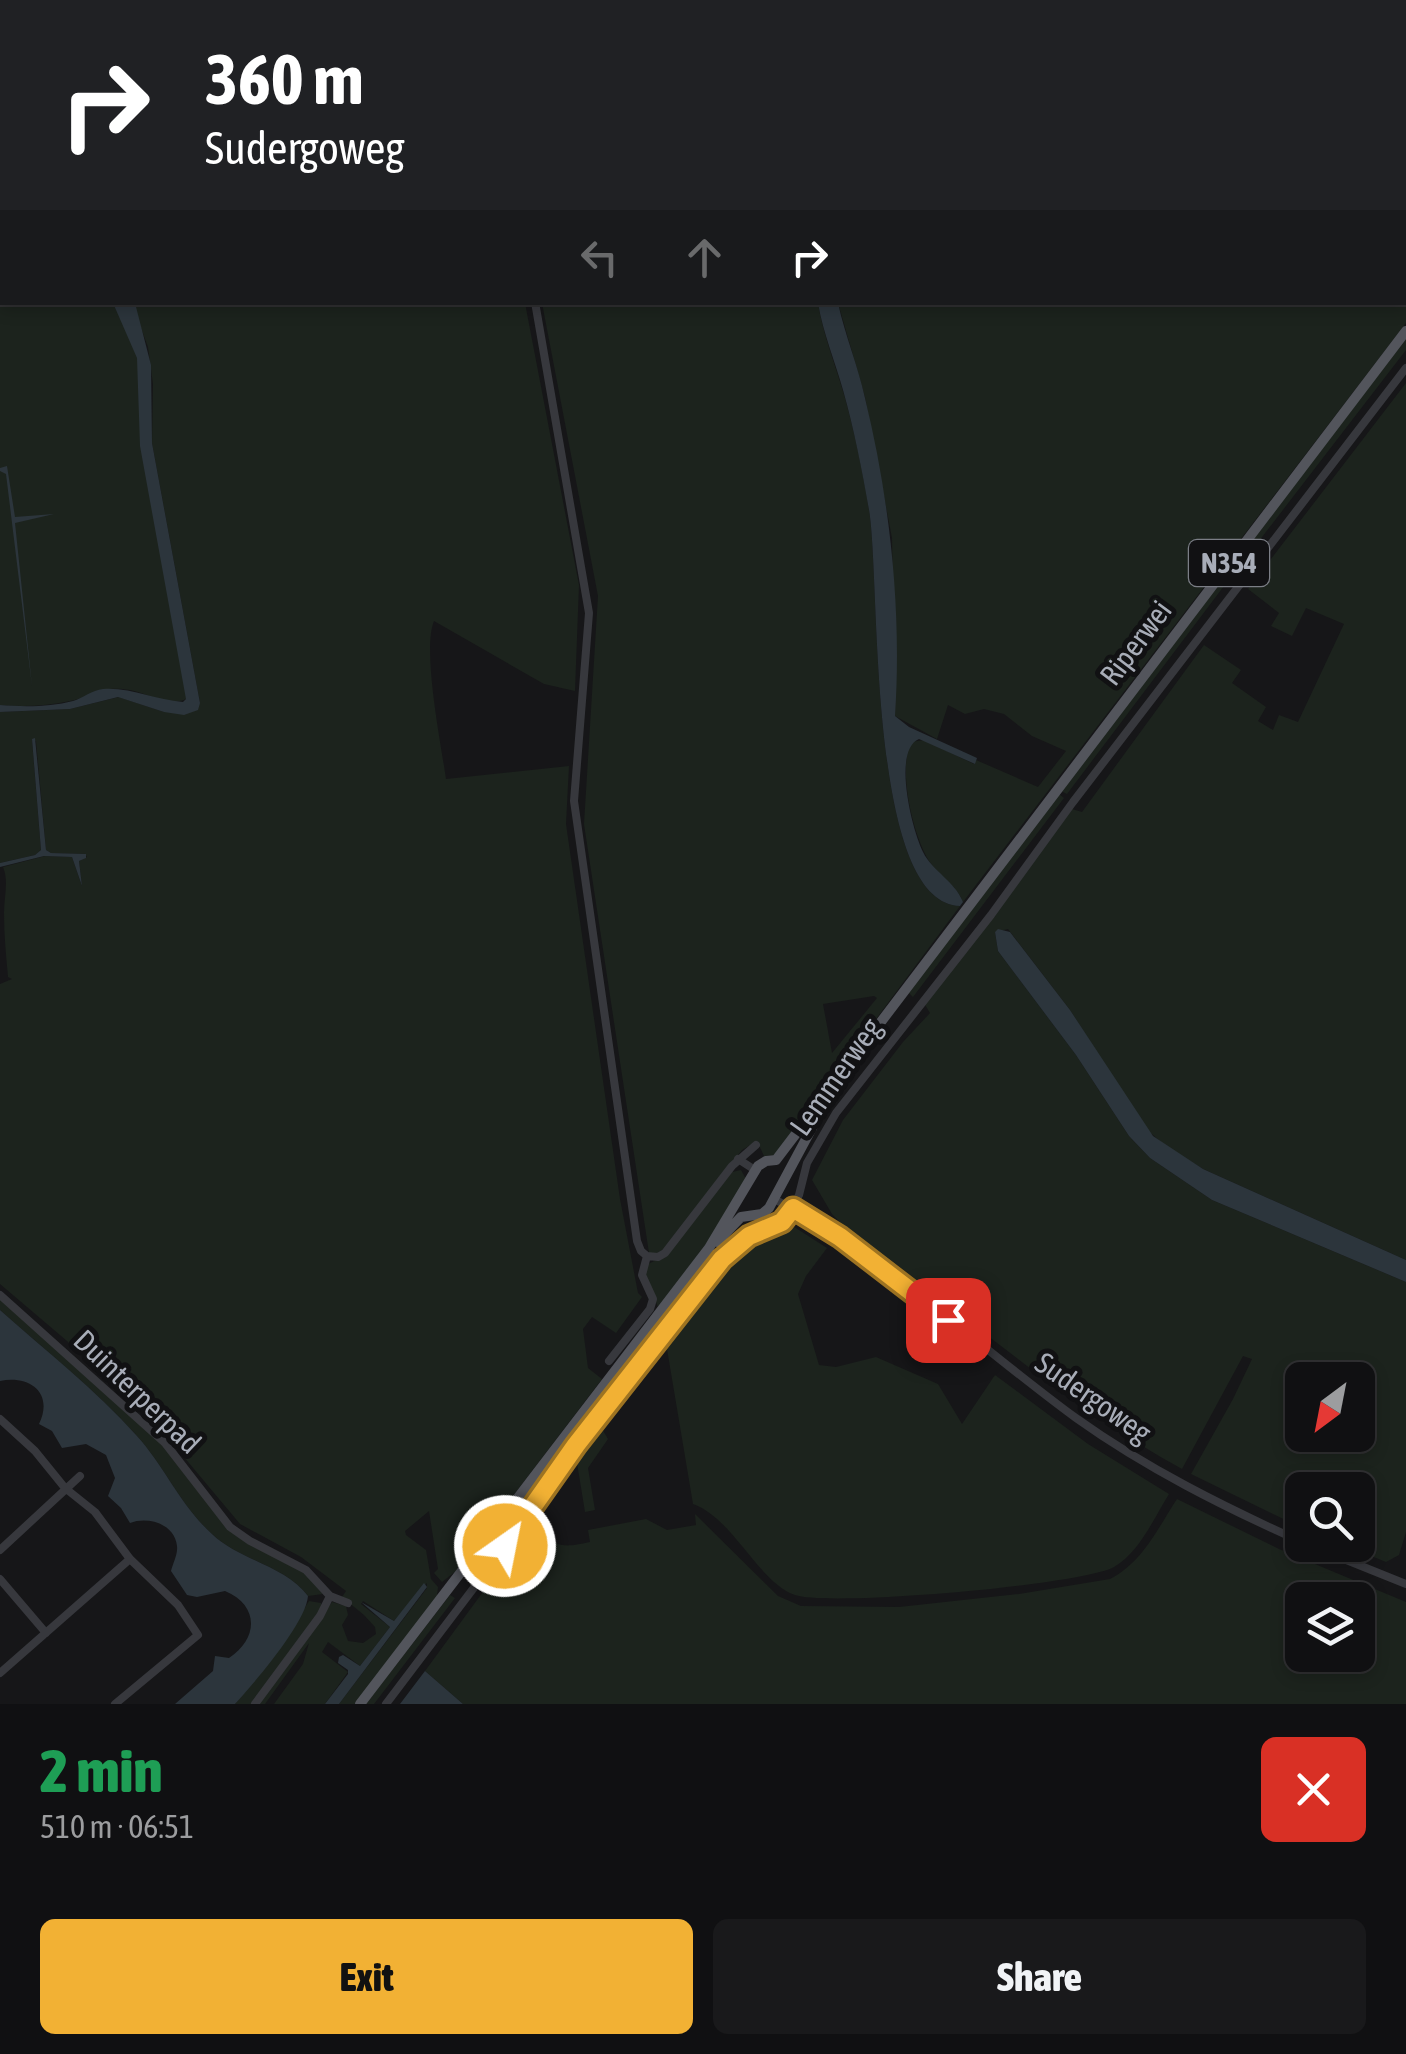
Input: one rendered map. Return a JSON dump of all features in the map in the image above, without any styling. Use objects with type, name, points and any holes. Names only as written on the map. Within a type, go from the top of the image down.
[{"type":"main road","name":"Riperwei","points":[[1052,795],[1406,331]]},
{"type":"main road","name":"Lemmerweg","points":[[776,1160],[1052,795]]},
{"type":"main road","name":"Lemmerweg","points":[[784,1180],[834,1083]]},
{"type":"main road","name":"N354","points":[[360,1704],[709,1248],[755,1170],[762,1162],[776,1160]]},
{"type":"main road","points":[[776,1160],[783,1167],[784,1180]]},
{"type":"main road","name":"N354","points":[[709,1248],[749,1214],[763,1213],[784,1180]]},
{"type":"main road","points":[[742,1193],[742,1206],[749,1214]]},
{"type":"street","points":[[536,305],[589,613],[574,801],[640,1251],[658,1257],[665,1253],[738,1159],[756,1145]]},
{"type":"street","name":"Riperwei","points":[[1073,802],[1406,368]]},
{"type":"street","name":"Lemmerweg","points":[[793,1208],[807,1163],[828,1124],[991,915],[1073,802]]},
{"type":"street","points":[[738,1159],[755,1170]]},
{"type":"street","name":"Sudergoweg","points":[[774,1198],[840,1237],[1076,1418],[1120,1447],[1181,1483],[1285,1534]]},
{"type":"street","points":[[386,1704],[576,1445],[722,1259],[749,1236],[782,1222],[793,1208]]},
{"type":"street","points":[[609,1361],[653,1304],[642,1275],[647,1256]]},
{"type":"street","name":"Duinterperpad","points":[[0,1296],[165,1443],[230,1527],[306,1570],[330,1596],[348,1604]]},
{"type":"street","points":[[0,1420],[35,1450],[65,1488],[96,1512],[130,1560],[178,1605],[198,1635],[115,1704]]},
{"type":"street","points":[[0,1550],[80,1476]]},
{"type":"street","points":[[0,1673],[130,1560]]},
{"type":"street","name":"Sudergoweg","points":[[1351,1562],[1406,1584]]},
{"type":"street","points":[[0,1579],[46,1633]]},
{"type":"street","points":[[255,1704],[298,1649],[330,1596]]},
{"type":"shaded area","points":[[0,305],[525,305],[579,585],[575,691],[544,684],[434,621],[430,653],[434,697],[446,779],[569,766],[566,824],[620,1199],[638,1293],[642,1297],[616,1333],[592,1317],[583,1329],[588,1368],[602,1379],[456,1571],[442,1582],[434,1573],[438,1569],[429,1511],[405,1531],[426,1550],[431,1579],[438,1587],[437,1596],[355,1704],[339,1704],[427,1583],[394,1621],[363,1601],[361,1604],[390,1627],[360,1666],[328,1642],[322,1652],[348,1672],[325,1704],[274,1704],[303,1664],[309,1643],[265,1704],[257,1704],[332,1602],[346,1606],[348,1615],[342,1625],[348,1641],[363,1643],[376,1634],[375,1627],[342,1597],[346,1591],[301,1557],[240,1524],[158,1426],[131,1406],[67,1341],[0,1284],[0,984],[12,979],[8,977],[6,953],[3,867],[45,856],[72,857],[82,886],[79,861],[87,857],[46,850],[36,741],[32,740],[41,850],[0,863],[0,712],[70,709],[119,697],[164,712],[200,703],[152,443],[153,384],[148,347],[135,312],[138,357],[190,697],[176,702],[112,689],[53,704],[0,705]]},
{"type":"shaded area","points":[[114,305],[136,305],[151,365],[152,443],[200,703],[198,710],[184,715],[164,712],[118,697],[70,709],[0,712],[0,705],[55,704],[103,689],[173,701],[186,699],[140,446],[137,358]]},
{"type":"shaded area","points":[[542,305],[818,305],[852,425],[869,510],[878,665],[893,798],[908,853],[930,891],[960,906],[775,1155],[764,1156],[757,1141],[742,1150],[666,1248],[656,1254],[649,1253],[584,824],[598,596]],"holes":[[[877,998],[832,1053],[823,1004]]]},
{"type":"shaded area","points":[[818,305],[839,305],[874,437],[892,556],[897,636],[895,716],[909,727],[977,758],[975,764],[919,739],[911,746],[907,758],[907,791],[919,841],[927,859],[959,895],[963,902],[960,906],[930,891],[908,853],[893,798],[878,665],[869,510],[851,420]]},
{"type":"shaded area","points":[[839,305],[1406,305],[1406,323],[963,902],[932,865],[919,840],[907,787],[911,742],[924,740],[974,764],[976,760],[1038,787],[1066,751],[1032,736],[1004,714],[984,709],[965,714],[948,705],[937,739],[895,716],[892,538],[865,397]]},
{"type":"shaded area","points":[[1406,339],[1406,350],[1229,580],[1224,577]]},
{"type":"shaded area","points":[[1406,383],[1406,1260],[1203,1169],[1168,1148],[1146,1129],[1070,1010],[1008,929],[995,932],[998,951],[1076,1055],[1129,1136],[1150,1158],[1212,1200],[1406,1282],[1406,1532],[1399,1555],[1386,1562],[1375,1558],[1375,1472],[1285,1472],[1285,1520],[1191,1474],[1252,1359],[1243,1356],[1182,1469],[1051,1384],[842,1224],[812,1180],[843,1120],[930,1013],[924,1003],[1072,809],[1082,812],[1204,645],[1241,670],[1232,683],[1266,707],[1258,721],[1273,730],[1279,715],[1298,722],[1344,624],[1306,608],[1292,636],[1271,626],[1279,613],[1248,589]]},
{"type":"shaded area","points":[[7,466],[15,517],[54,514],[15,523],[32,686],[6,474],[0,471]]},
{"type":"shaded area","points":[[1220,583],[1224,586],[1067,794],[1061,791]]},
{"type":"shaded area","points":[[35,738],[46,850],[86,854],[79,861],[82,886],[72,857],[44,856],[0,867],[0,863],[41,850],[32,739]]},
{"type":"shaded area","points":[[1059,794],[1064,798],[913,997],[908,992]]},
{"type":"shaded area","points":[[998,929],[1010,932],[1070,1010],[1153,1136],[1203,1169],[1406,1260],[1406,1282],[1212,1200],[1150,1158],[1129,1136],[1076,1055],[998,951]]},
{"type":"shaded area","points":[[741,1170],[746,1179],[722,1223],[658,1307],[645,1276],[646,1265],[667,1255],[732,1172]]},
{"type":"shaded area","points":[[788,1223],[827,1248],[798,1294],[819,1365],[836,1367],[876,1357],[938,1384],[962,1424],[995,1375],[1088,1444],[1169,1494],[1131,1553],[1114,1567],[1055,1581],[902,1596],[817,1598],[781,1588],[721,1523],[693,1504],[667,1349],[743,1251],[754,1240]]},
{"type":"shaded area","points":[[0,1298],[173,1455],[228,1529],[305,1571],[323,1594],[308,1596],[288,1577],[212,1534],[137,1436],[0,1310]]},
{"type":"shaded area","points":[[0,1310],[121,1419],[212,1534],[288,1577],[308,1596],[289,1636],[235,1704],[175,1704],[213,1671],[215,1656],[229,1658],[239,1650],[250,1632],[249,1613],[236,1597],[225,1591],[197,1597],[187,1595],[171,1571],[177,1549],[171,1532],[152,1521],[130,1523],[108,1496],[115,1478],[106,1455],[86,1444],[62,1448],[52,1431],[39,1424],[43,1403],[36,1389],[21,1381],[0,1381]]},
{"type":"shaded area","points":[[601,1427],[608,1439],[588,1468],[595,1510],[585,1512],[577,1463]]},
{"type":"shaded area","points":[[1177,1499],[1285,1552],[1285,1562],[1310,1562],[1358,1582],[1285,1582],[1285,1672],[1375,1672],[1375,1589],[1406,1602],[1406,1704],[463,1704],[425,1671],[532,1525],[552,1541],[571,1545],[590,1542],[588,1530],[646,1519],[667,1530],[696,1525],[695,1514],[778,1596],[801,1606],[899,1607],[1110,1579],[1131,1564]]},
{"type":"shaded area","points":[[424,1583],[427,1587],[339,1704],[325,1704],[348,1674],[338,1663],[339,1657],[343,1655],[360,1666],[390,1627],[361,1602],[394,1621]]},
{"type":"shaded area","points":[[450,1595],[455,1598],[374,1704],[366,1704]]},
{"type":"shaded area","points":[[309,1601],[321,1603],[322,1609],[252,1704],[235,1704],[284,1642]]},
{"type":"shaded area","points":[[425,1671],[463,1704],[400,1704]]},
{"type":"route","points":[[505,1546],[576,1445],[722,1259],[749,1236],[782,1222],[793,1208],[840,1237],[948,1320]]}]
